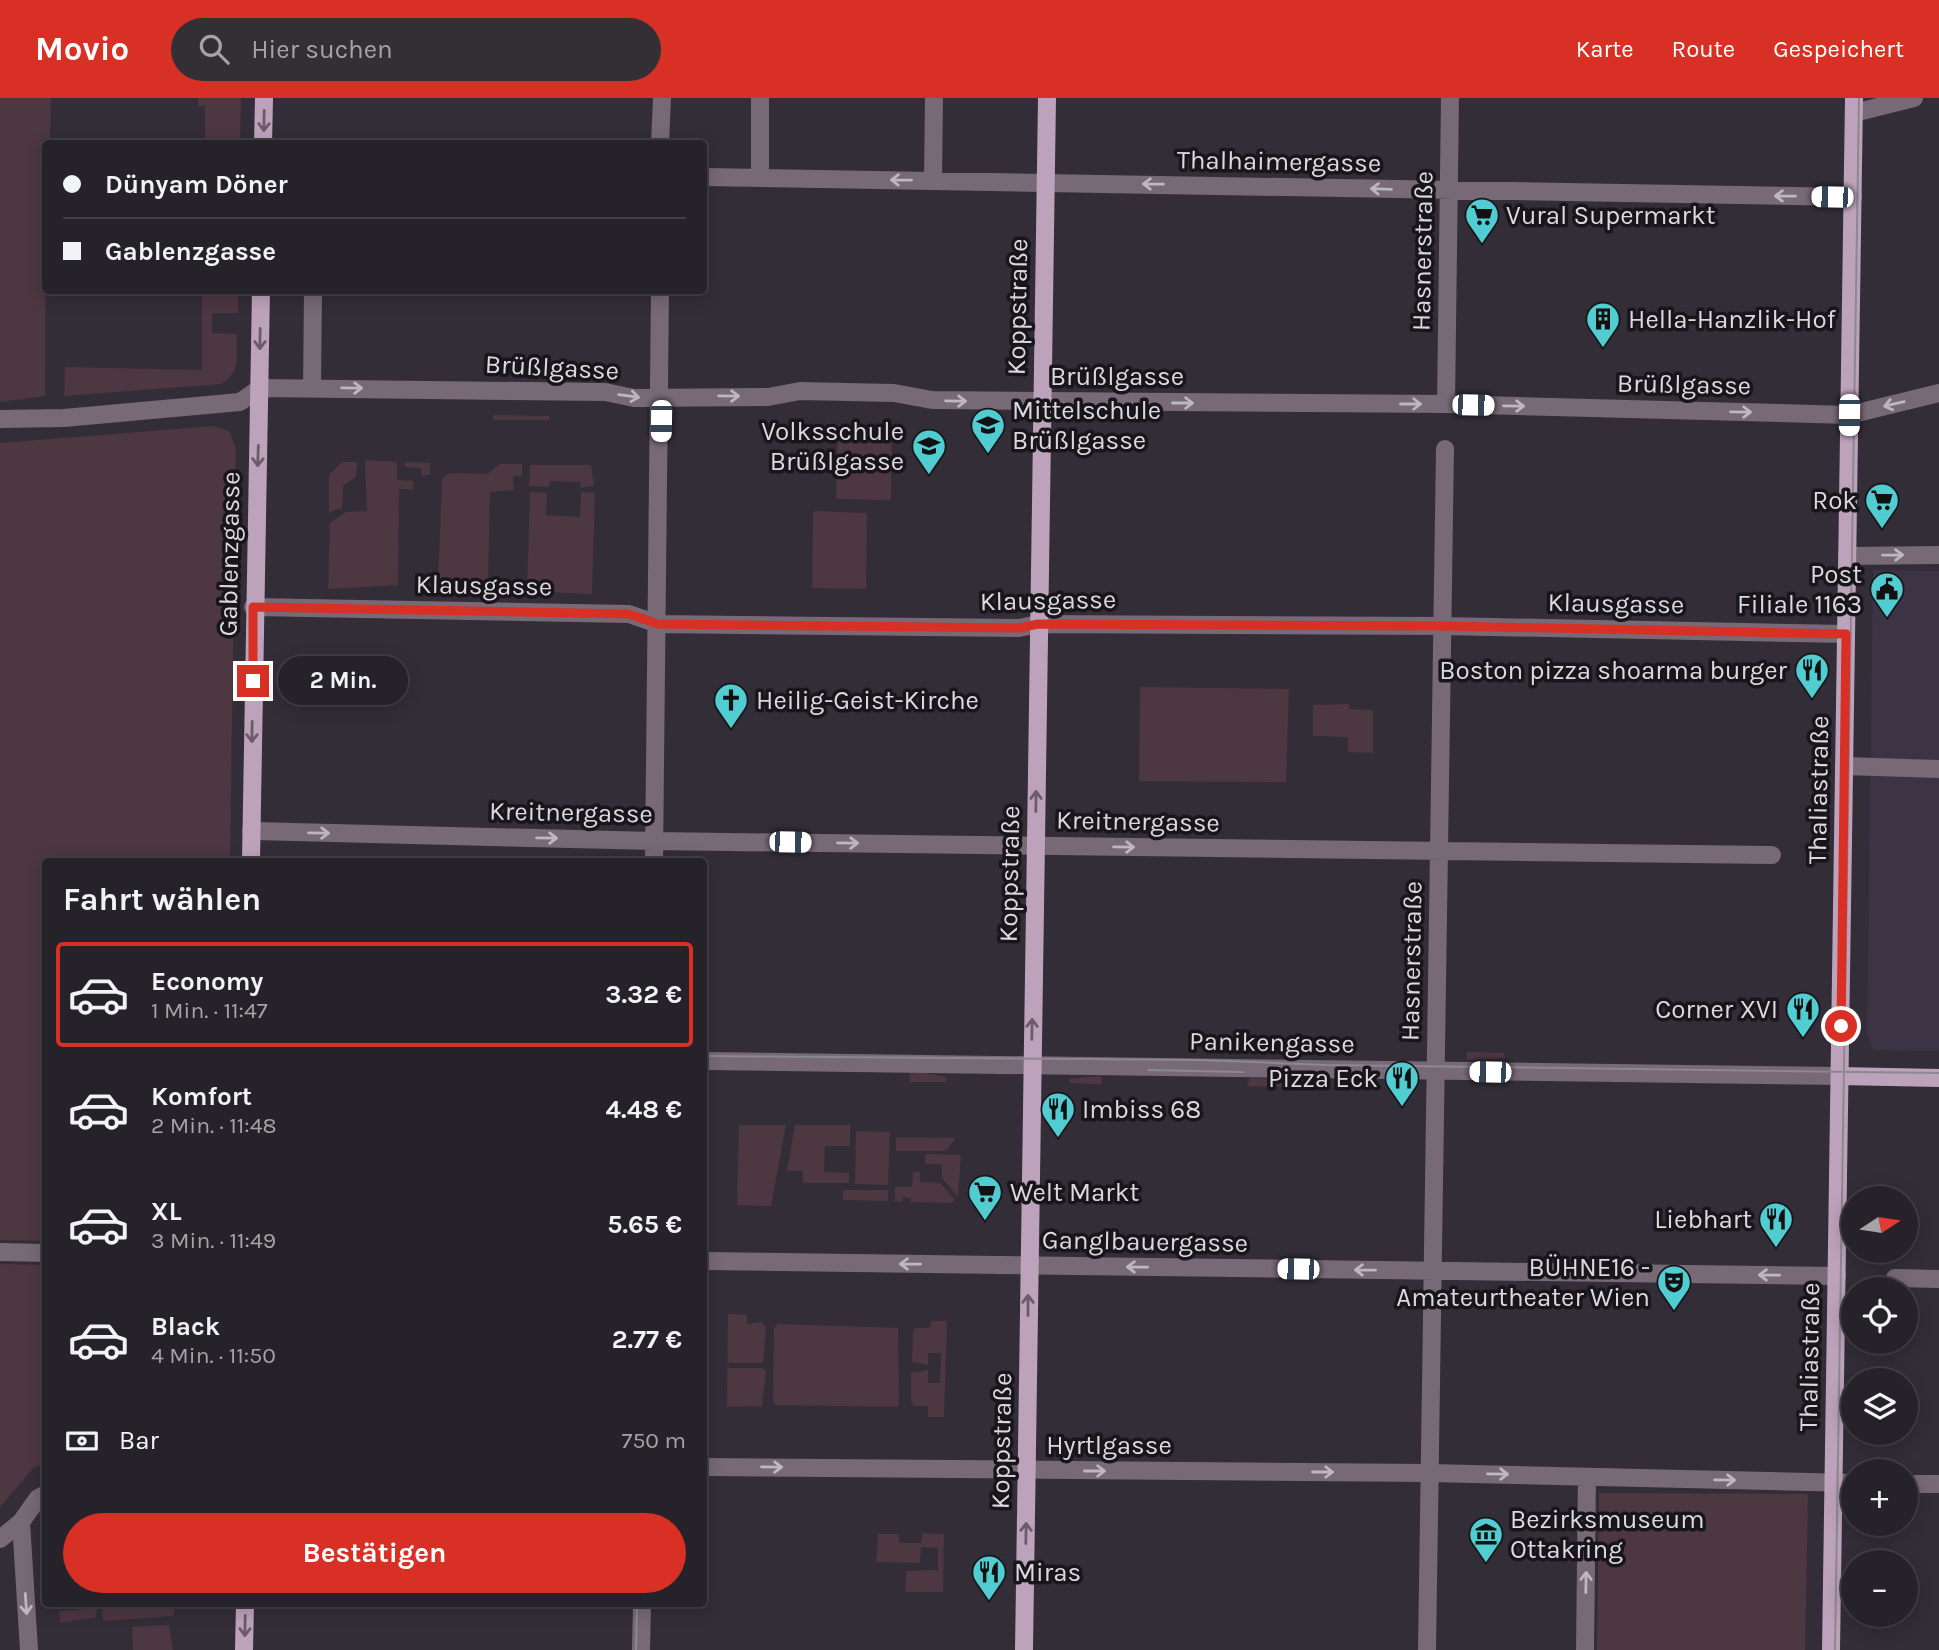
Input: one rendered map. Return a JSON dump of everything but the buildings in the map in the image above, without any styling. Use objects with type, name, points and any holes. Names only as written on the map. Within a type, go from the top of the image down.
[{"type":"main road","points":[[263,140],[264,98]]},
{"type":"main road","name":"Koppstraße","points":[[1024,1650],[1047,98]]},
{"type":"main road","name":"Thaliastraße","points":[[1831,1650],[1854,106]]},
{"type":"main road","name":"Gablenzgasse","points":[[251,858],[253,607],[261,294]]},
{"type":"main road","points":[[1840,1076],[1939,1078]]},
{"type":"main road","points":[[244,1650],[245,1607]]},
{"type":"street","points":[[660,140],[662,98]]},
{"type":"street","points":[[760,98],[760,178]]},
{"type":"street","points":[[933,181],[934,98]]},
{"type":"street","name":"Hasnerstraße","points":[[1446,404],[1450,98]]},
{"type":"street","points":[[1854,106],[1914,98]]},
{"type":"street","name":"Thalhaimergasse","points":[[707,177],[1853,197]]},
{"type":"street","points":[[312,387],[313,294]]},
{"type":"street","points":[[654,858],[660,294]]},
{"type":"street","points":[[0,419],[71,418],[240,402],[260,388]]},
{"type":"street","name":"Brüßlgasse","points":[[260,388],[605,392],[634,398],[661,395],[768,397],[800,391],[894,393],[932,400],[1446,404],[1849,415],[1939,393]]},
{"type":"street","name":"Hasnerstraße","points":[[1427,1650],[1445,449]]},
{"type":"street","points":[[1847,556],[1939,555]]},
{"type":"street","name":"Klausgasse","points":[[253,607],[629,614],[658,624],[1019,628],[1038,624],[1443,626],[1846,634]]},
{"type":"street","points":[[1844,766],[1939,769]]},
{"type":"street","name":"Kreitnergasse","points":[[251,831],[654,841],[1772,855]]},
{"type":"street","name":"Panikengasse","points":[[707,1061],[1840,1076]]},
{"type":"street","points":[[0,1252],[42,1253]]},
{"type":"street","name":"Ganglbauergasse","points":[[707,1261],[1837,1276]]},
{"type":"street","points":[[1918,1279],[1939,1279]]},
{"type":"street","name":"Hyrtlgasse","points":[[707,1466],[1430,1473],[1841,1483]]},
{"type":"street","points":[[1585,1650],[1587,1477]]},
{"type":"street","points":[[1918,1483],[1939,1484]]},
{"type":"street","points":[[0,1539],[21,1522],[42,1496]]},
{"type":"street","points":[[21,1522],[29,1650]]},
{"type":"street","points":[[641,1650],[642,1607]]},
{"type":"shaded area","points":[[0,98],[51,98],[50,140],[42,140],[45,396],[0,402]]},
{"type":"shaded area","points":[[198,98],[241,98],[240,140],[205,140],[205,106],[198,106]]},
{"type":"shaded area","points":[[202,294],[238,294],[238,313],[212,313],[212,333],[237,334],[235,369],[221,384],[64,396],[65,367],[202,370]]},
{"type":"shaded area","points":[[493,415],[549,416],[549,420],[493,420]]},
{"type":"shaded area","points":[[838,425],[892,426],[891,500],[836,499]]},
{"type":"shaded area","points":[[214,426],[229,431],[236,448],[230,858],[42,858],[42,1241],[0,1240],[0,443]]},
{"type":"shaded area","points":[[365,460],[397,462],[397,480],[413,481],[413,489],[399,489],[398,585],[328,589],[330,523],[346,512],[367,511]]},
{"type":"shaded area","points":[[342,462],[357,462],[356,477],[343,486],[342,508],[329,512],[329,475]]},
{"type":"shaded area","points":[[405,462],[430,463],[430,475],[422,475],[421,468],[404,467]]},
{"type":"shaded area","points":[[500,464],[522,464],[522,476],[513,476],[514,490],[490,492],[488,586],[438,585],[442,479],[448,473],[487,474]]},
{"type":"shaded area","points":[[530,465],[591,465],[594,486],[581,488],[580,482],[550,481],[549,487],[529,486]]},
{"type":"shaded area","points":[[530,492],[547,493],[546,515],[580,517],[581,492],[595,493],[592,594],[527,591]]},
{"type":"shaded area","points":[[813,511],[867,513],[866,589],[812,588]]},
{"type":"shaded area","points":[[1873,570],[1939,571],[1939,1051],[1873,1050],[1867,1034]]},
{"type":"shaded area","points":[[1140,687],[1289,689],[1286,782],[1139,781]]},
{"type":"shaded area","points":[[1349,704],[1349,709],[1373,710],[1373,753],[1348,752],[1348,737],[1313,736],[1313,705]]},
{"type":"shaded area","points":[[1467,1052],[1504,1053],[1505,1058],[1467,1060]]},
{"type":"shaded area","points":[[909,1070],[946,1077],[946,1082],[910,1082]]},
{"type":"shaded area","points":[[1098,1076],[1102,1078],[1101,1084],[1070,1083],[1069,1079]]},
{"type":"shaded area","points":[[1250,1078],[1288,1079],[1289,1087],[1247,1086]]},
{"type":"shaded area","points":[[739,1125],[786,1125],[771,1206],[737,1205]]},
{"type":"shaded area","points":[[795,1125],[850,1125],[850,1146],[825,1146],[824,1172],[849,1173],[849,1183],[803,1183],[803,1171],[787,1171]]},
{"type":"shaded area","points":[[856,1131],[890,1132],[888,1185],[855,1184]]},
{"type":"shaded area","points":[[896,1137],[956,1138],[946,1151],[896,1151]]},
{"type":"shaded area","points":[[925,1154],[961,1155],[958,1197],[942,1178],[942,1164],[925,1164]]},
{"type":"shaded area","points":[[913,1172],[920,1172],[920,1182],[940,1183],[955,1200],[951,1203],[910,1202],[911,1198],[903,1197],[902,1202],[895,1201],[895,1187],[912,1187]]},
{"type":"shaded area","points":[[843,1190],[888,1190],[888,1201],[843,1200]]},
{"type":"shaded area","points":[[0,1264],[42,1265],[42,1466],[34,1467],[0,1507]]},
{"type":"shaded area","points":[[728,1314],[747,1315],[747,1324],[762,1322],[766,1327],[763,1363],[728,1363],[729,1368],[762,1368],[766,1371],[762,1406],[727,1407]]},
{"type":"shaded area","points":[[931,1321],[947,1321],[944,1417],[928,1417],[928,1406],[914,1406],[911,1401],[911,1373],[928,1370],[928,1383],[940,1383],[941,1353],[928,1353],[928,1365],[912,1362],[913,1331],[915,1328],[930,1328]]},
{"type":"shaded area","points":[[778,1324],[898,1328],[899,1405],[776,1405],[773,1400],[774,1328]]},
{"type":"shaded area","points":[[1599,1493],[1808,1494],[1805,1650],[1597,1650]]},
{"type":"shaded area","points":[[922,1533],[944,1534],[943,1592],[905,1592],[906,1571],[938,1570],[938,1548],[921,1547],[920,1563],[876,1562],[878,1534],[899,1534],[899,1543],[921,1543]]},
{"type":"shaded area","points":[[102,1607],[174,1607],[174,1616],[103,1621]]},
{"type":"shaded area","points":[[97,1608],[96,1617],[60,1623],[59,1611]]},
{"type":"shaded area","points":[[169,1625],[173,1650],[133,1650],[132,1627]]},
{"type":"tram line","points":[[1835,1650],[1859,98]]},
{"type":"tram line","points":[[707,1056],[1200,1060],[1326,1065],[1939,1073]]},
{"type":"tram line","points":[[1148,1070],[1243,1072]]},
{"type":"tram line","points":[[636,1650],[637,1607]]},
{"type":"place","name":"Vural Supermarkt","points":[[1482,245]]},
{"type":"place","name":"Hella-Hanzlik-Hof","points":[[1603,349]]},
{"type":"place","name":"Mittelschule Brüßlgasse","points":[[988,455]]},
{"type":"place","name":"Volksschule Brüßlgasse","points":[[929,476]]},
{"type":"place","name":"Rok","points":[[1882,530]]},
{"type":"place","name":"Post Filiale 1163","points":[[1887,619]]},
{"type":"place","name":"Boston pizza shoarma burger","points":[[1812,700]]},
{"type":"place","name":"Heilig-Geist-Kirche","points":[[731,730]]},
{"type":"place","name":"Corner XVI","points":[[1803,1039]]},
{"type":"place","name":"Pizza Eck","points":[[1402,1108]]},
{"type":"place","name":"Imbiss 68","points":[[1058,1139]]},
{"type":"place","name":"Welt Markt","points":[[985,1222]]},
{"type":"place","name":"Liebhart","points":[[1776,1249]]},
{"type":"place","name":"BÜHNE16 - Amateurtheater Wien","points":[[1674,1312]]},
{"type":"place","name":"Bezirksmuseum Ottakring","points":[[1486,1564]]},
{"type":"place","name":"Miras","points":[[989,1602]]},
{"type":"route","points":[[253,681],[253,607],[629,614],[658,624],[1019,628],[1038,624],[1443,626],[1846,634],[1841,1026]]}]
